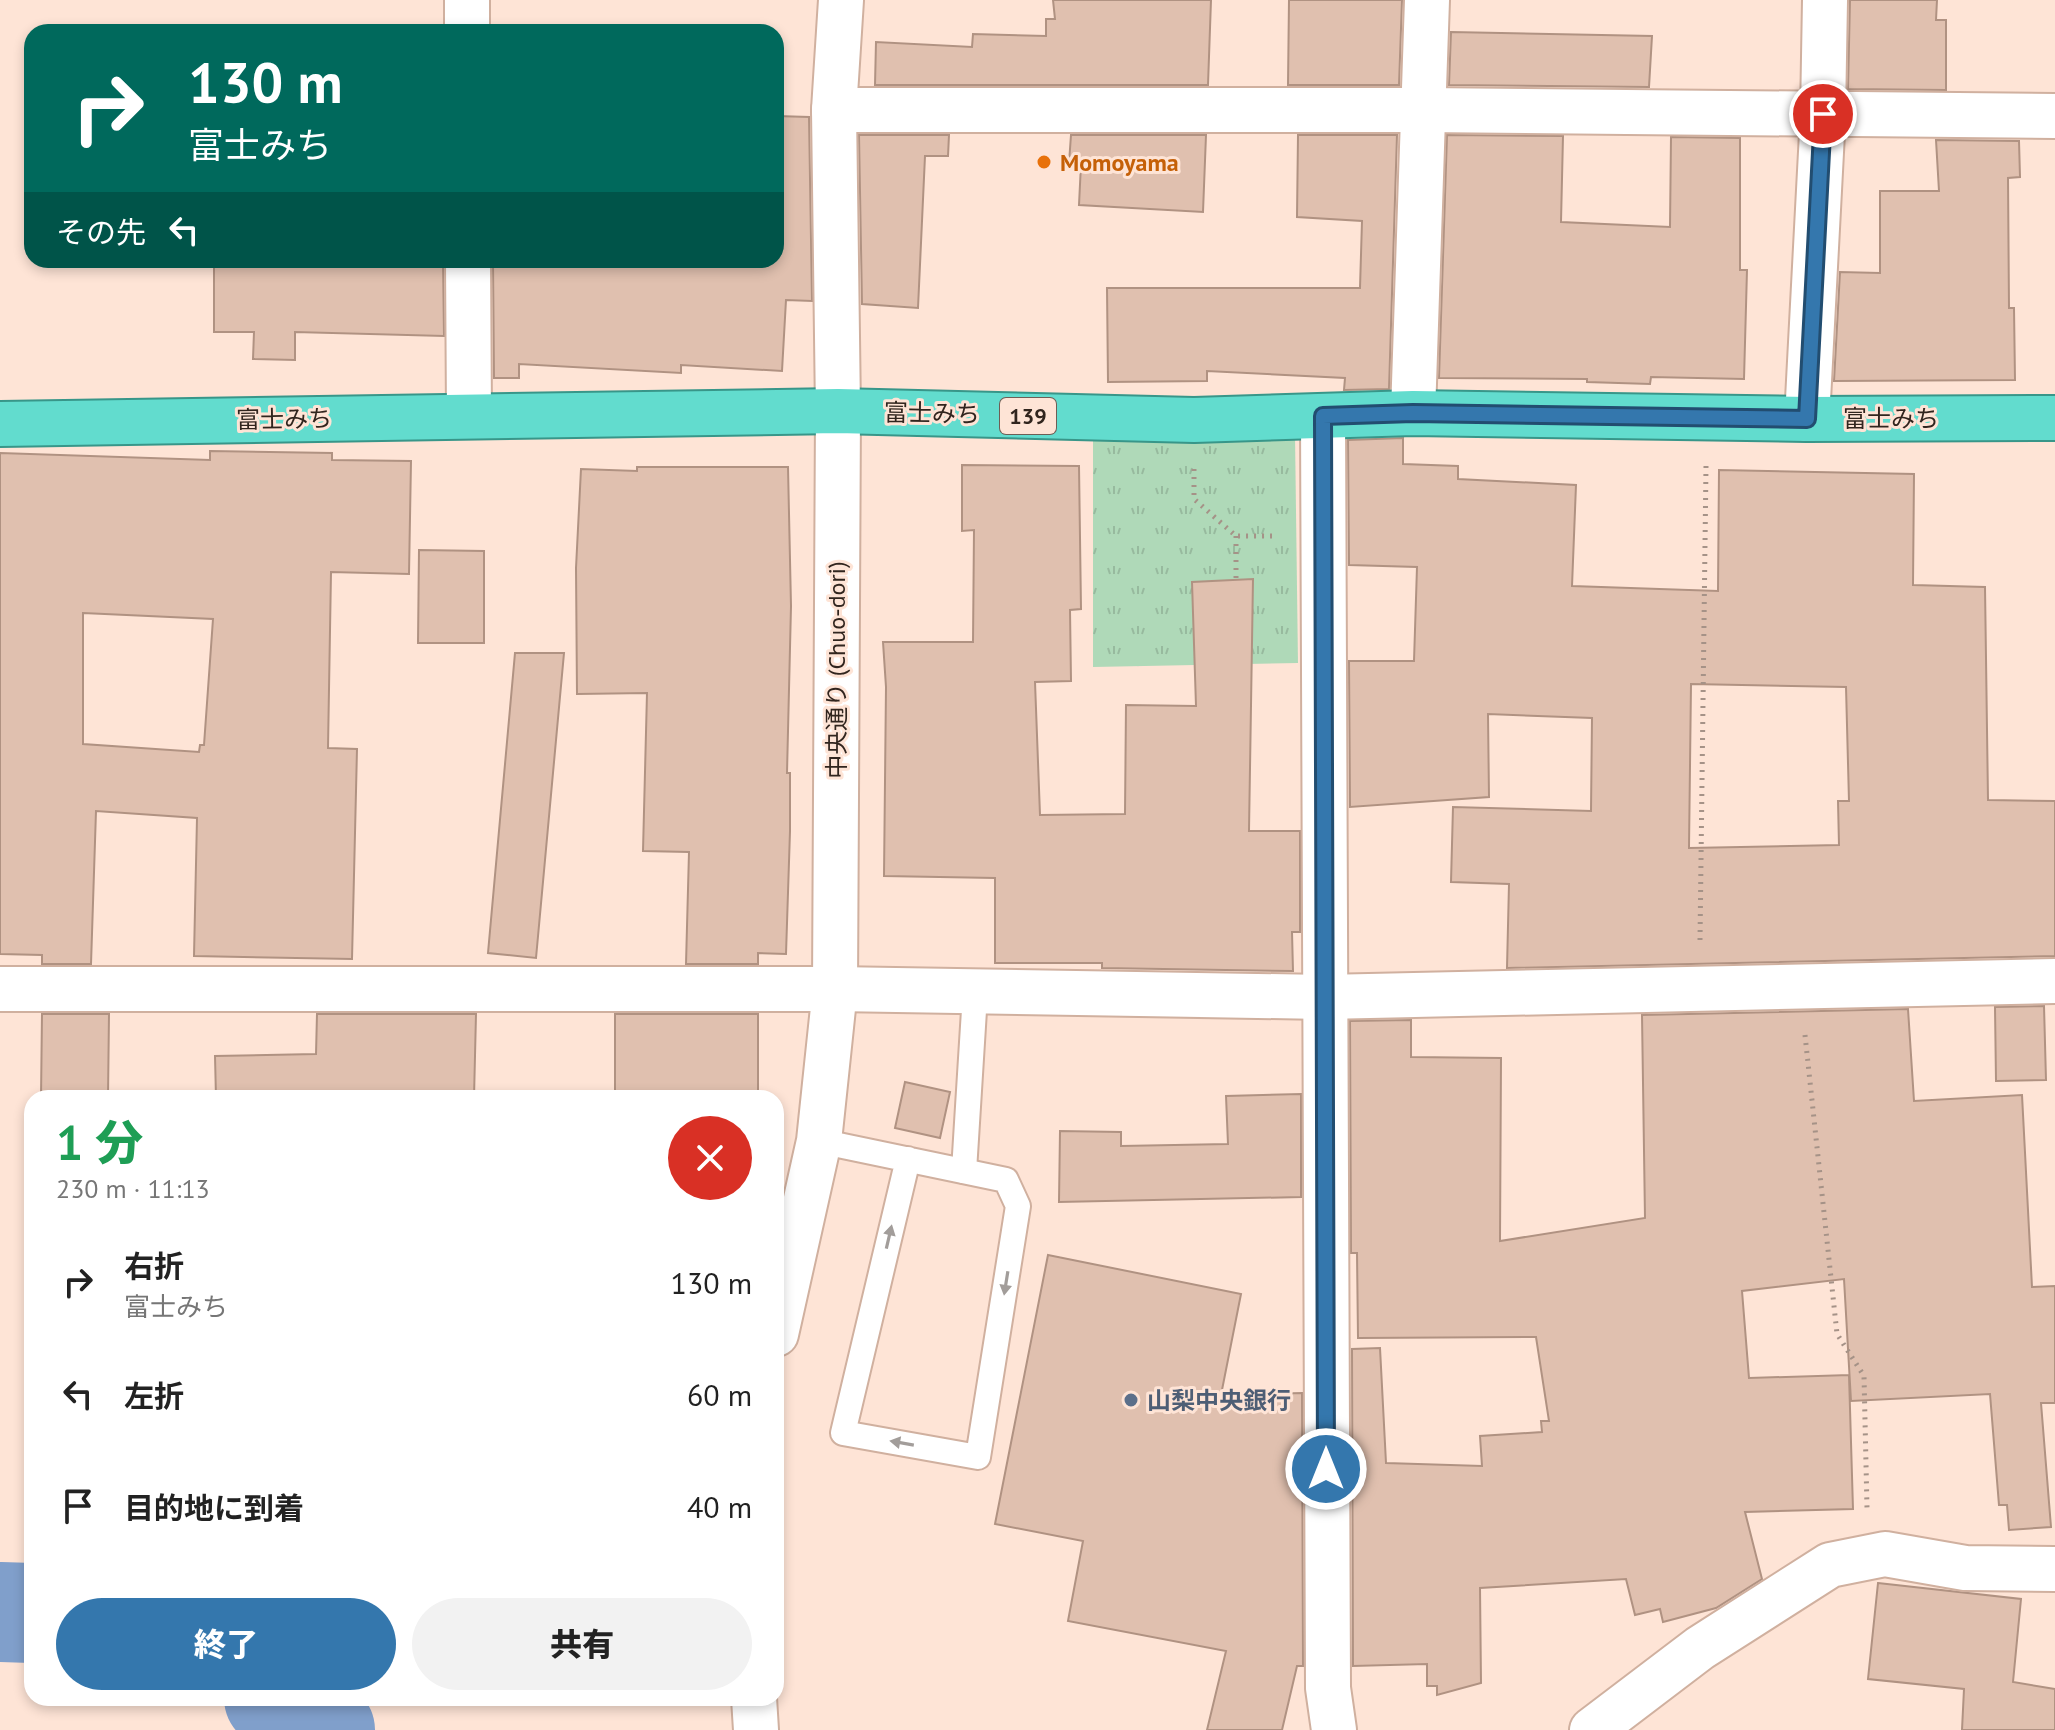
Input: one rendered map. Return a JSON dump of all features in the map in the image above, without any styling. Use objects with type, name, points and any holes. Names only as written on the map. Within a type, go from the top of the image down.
[{"type":"highway","name":"富士みち","points":[[0,424],[838,411],[1194,420],[1413,413],[1807,419],[2055,418]]},
{"type":"street","points":[[467,0],[467,24]]},
{"type":"street","name":"中央通り (Chuo-dori)","points":[[784,1298],[819,1141],[835,989],[838,411],[834,110],[841,0]]},
{"type":"street","points":[[1413,413],[1427,0]]},
{"type":"street","points":[[1807,419],[1823,114],[1825,0]]},
{"type":"street","points":[[834,110],[1424,110],[2055,116]]},
{"type":"street","points":[[468,268],[469,415]]},
{"type":"street","points":[[1323,416],[1328,1688],[1334,1730]]},
{"type":"street","points":[[0,989],[835,989],[975,994],[1324,997],[2055,981]]},
{"type":"street","points":[[1592,1730],[1700,1648],[1830,1565],[1885,1554],[1965,1568],[2055,1569]]},
{"type":"street","points":[[754,1706],[756,1730]]},
{"type":"lane","points":[[964,1171],[975,994]]},
{"type":"lane","points":[[819,1141],[908,1159],[1006,1180],[1018,1206],[978,1457],[843,1433],[908,1159]]},
{"type":"path","points":[[1701,989],[1707,417]]},
{"type":"path","points":[[1194,420],[1194,499],[1236,536],[1323,536]]},
{"type":"path","points":[[1236,536],[1236,580]]},
{"type":"path","points":[[1801,987],[1819,1187],[1837,1334],[1864,1376],[1868,1557]]},
{"type":"green space","points":[[1093,427],[1295,435],[1298,663],[1093,667]]},
{"type":"building","points":[[1053,0],[1211,0],[1208,85],[875,85],[876,42],[972,47],[973,34],[1046,36],[1046,19],[1055,19]]},
{"type":"building","points":[[1289,0],[1402,0],[1399,85],[1288,85]]},
{"type":"building","points":[[1850,0],[1937,0],[1936,20],[1946,20],[1946,90],[1848,89]]},
{"type":"building","points":[[1451,32],[1652,36],[1649,87],[1449,85]]},
{"type":"building","points":[[784,116],[809,117],[812,301],[786,300],[782,371],[681,365],[681,373],[519,364],[519,378],[494,378],[493,268],[784,268]]},
{"type":"building","points":[[859,135],[949,135],[948,156],[925,156],[918,308],[862,304]]},
{"type":"building","points":[[1071,135],[1206,135],[1203,212],[1079,205],[1081,164],[1069,163]]},
{"type":"building","points":[[1298,135],[1397,135],[1389,389],[1344,390],[1345,378],[1207,371],[1207,381],[1108,382],[1107,288],[1360,288],[1362,221],[1297,217]]},
{"type":"building","points":[[1447,135],[1563,136],[1561,222],[1670,227],[1671,137],[1740,138],[1740,270],[1747,270],[1744,379],[1651,377],[1650,384],[1587,382],[1587,379],[1439,378]]},
{"type":"building","points":[[1936,140],[2019,141],[2020,177],[2008,178],[2009,308],[2014,308],[2015,380],[1834,381],[1840,272],[1880,273],[1880,191],[1939,191]]},
{"type":"building","points":[[214,268],[443,268],[444,336],[295,332],[295,360],[253,359],[254,332],[214,332]]},
{"type":"building","points":[[1403,438],[1403,464],[1458,466],[1458,479],[1576,485],[1572,586],[1718,591],[1719,470],[1914,474],[1913,585],[1985,587],[1988,800],[2055,801],[2055,956],[1507,968],[1509,884],[1451,882],[1453,807],[1591,811],[1592,718],[1488,714],[1489,797],[1350,807],[1349,661],[1414,661],[1417,567],[1349,565],[1348,440]],"holes":[[[1691,684],[1846,687],[1849,801],[1838,801],[1839,845],[1689,848]]]},
{"type":"building","points":[[210,451],[332,453],[332,460],[411,461],[409,574],[331,572],[328,748],[357,749],[352,959],[194,956],[197,818],[96,811],[91,964],[42,964],[42,955],[0,954],[0,453],[210,460]],"holes":[[[83,613],[213,619],[204,745],[200,745],[199,752],[83,744]]]},
{"type":"building","points":[[962,465],[1079,466],[1081,609],[1070,610],[1071,681],[1035,682],[1040,815],[1125,814],[1126,705],[1196,706],[1192,582],[1253,579],[1249,831],[1300,831],[1300,932],[1292,932],[1293,971],[1102,968],[1102,963],[995,963],[995,878],[884,876],[886,687],[883,642],[973,642],[974,530],[962,531]]},
{"type":"building","points":[[637,467],[788,467],[791,606],[786,954],[758,953],[758,964],[686,964],[689,852],[643,851],[647,693],[577,694],[576,568],[581,469],[637,471]]},
{"type":"building","points":[[419,550],[484,551],[484,643],[418,643]]},
{"type":"building","points":[[515,653],[564,653],[536,958],[488,953]]},
{"type":"building","points":[[2044,1006],[2046,1080],[1996,1081],[1995,1007]]},
{"type":"building","points":[[1908,1009],[1914,1101],[2022,1095],[2032,1287],[2055,1286],[2055,1403],[2041,1403],[2051,1527],[2009,1530],[2007,1505],[1999,1505],[1990,1394],[1851,1401],[1844,1279],[1742,1291],[1749,1378],[1849,1375],[1853,1509],[1745,1512],[1762,1579],[1716,1608],[1663,1622],[1660,1609],[1635,1615],[1626,1579],[1480,1588],[1481,1683],[1437,1695],[1437,1686],[1427,1686],[1427,1664],[1353,1666],[1352,1349],[1380,1348],[1386,1463],[1482,1466],[1480,1436],[1542,1432],[1541,1421],[1549,1421],[1536,1337],[1358,1338],[1357,1253],[1351,1253],[1350,1021],[1411,1020],[1411,1057],[1501,1058],[1500,1241],[1645,1218],[1642,1015]]},
{"type":"building","points":[[42,1014],[109,1014],[108,1090],[41,1090]]},
{"type":"building","points":[[317,1014],[476,1014],[474,1090],[216,1090],[215,1056],[316,1054]]},
{"type":"building","points":[[615,1014],[758,1014],[758,1090],[615,1090]]},
{"type":"building","points":[[905,1082],[950,1092],[940,1138],[895,1128]]},
{"type":"building","points":[[1301,1094],[1301,1197],[1059,1202],[1060,1131],[1121,1132],[1121,1146],[1228,1144],[1226,1096]]},
{"type":"building","points":[[1048,1255],[1241,1294],[1221,1395],[1302,1393],[1303,1666],[1297,1666],[1282,1730],[1207,1730],[1226,1651],[1068,1621],[1083,1541],[995,1524]]},
{"type":"building","points":[[1878,1583],[2021,1599],[2013,1682],[2055,1689],[2055,1730],[1962,1730],[1964,1689],[1868,1679]]},
{"type":"waterway","points":[[0,1612],[24,1613]]},
{"type":"waterway","points":[[287,1706],[325,1730]]},
{"type":"place","name":"Momoyama","points":[[1044,162]]},
{"type":"place","name":"山梨中央銀行","points":[[1131,1400]]},
{"type":"route","points":[[1326,1469],[1323,416],[1413,413],[1807,419],[1823,114]]}]
